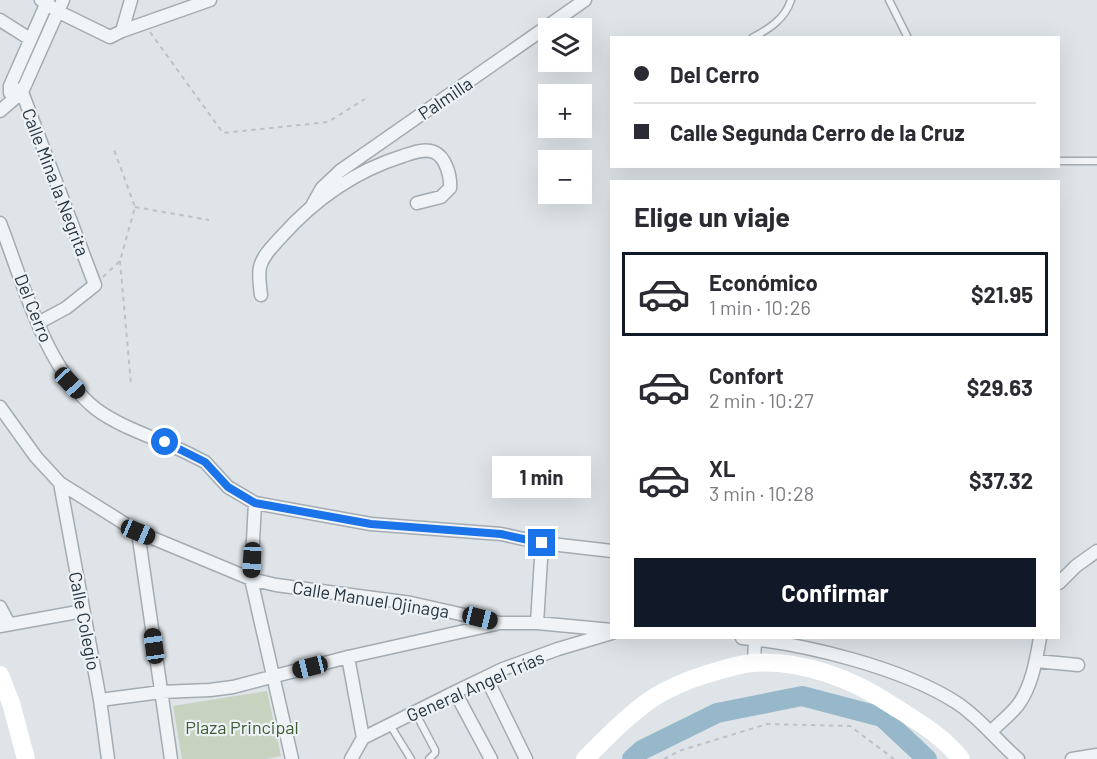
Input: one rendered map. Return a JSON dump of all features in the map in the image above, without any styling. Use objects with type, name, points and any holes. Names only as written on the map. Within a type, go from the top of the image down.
[{"type":"main road","points":[[585,759],[638,710],[668,689],[725,668],[754,663],[781,664],[819,671],[854,683],[872,692],[930,730],[961,759]]},
{"type":"main road","points":[[0,675],[11,703],[26,759]]},
{"type":"street","points":[[120,33],[131,0]]},
{"type":"street","points":[[16,89],[30,39],[45,2],[61,6],[110,37],[210,0]]},
{"type":"street","name":"Palmilla","points":[[313,204],[322,188],[340,171],[585,0]]},
{"type":"street","points":[[5,107],[61,6]]},
{"type":"street","points":[[0,20],[30,39]]},
{"type":"street","name":"Calle Mina la Negrita","points":[[16,89],[94,285]]},
{"type":"street","points":[[261,295],[260,268],[264,257],[313,204],[374,167],[414,153],[425,151],[436,153],[445,162],[450,188],[441,197],[417,203]]},
{"type":"street","name":"Del Cerro","points":[[0,223],[38,323],[57,364],[70,383],[97,410],[205,462],[228,487],[255,503]]},
{"type":"street","points":[[38,323],[66,308],[94,285]]},
{"type":"street","name":"Calle Manuel Ojinaga","points":[[0,407],[36,457],[60,483],[138,532],[251,579],[276,585],[411,603],[500,623],[537,622],[610,631]]},
{"type":"street","name":"Calle Colegio","points":[[60,483],[100,700],[108,759]]},
{"type":"street","points":[[292,759],[251,579],[255,503],[371,524],[501,534],[542,543],[610,551]]},
{"type":"street","points":[[138,532],[171,759]]},
{"type":"street","points":[[537,622],[542,543]]},
{"type":"street","points":[[1060,582],[1076,566],[1097,551]]},
{"type":"street","points":[[0,607],[4,625],[83,611]]},
{"type":"street","points":[[100,700],[161,692],[210,690],[500,623]]},
{"type":"street","name":"General Angel Trías","points":[[363,738],[486,677],[610,632]]},
{"type":"street","points":[[754,663],[755,639],[784,643],[890,672],[939,693],[958,704],[1017,759]]},
{"type":"street","points":[[990,732],[1018,705],[1025,693],[1036,661],[1040,639]]},
{"type":"street","points":[[348,657],[363,738],[351,759]]},
{"type":"street","points":[[1036,661],[1078,665]]},
{"type":"street","points":[[486,677],[526,759]]},
{"type":"street","points":[[455,692],[491,759]]},
{"type":"street","points":[[1072,759],[1097,755]]},
{"type":"lane","points":[[755,36],[780,19],[791,0]]},
{"type":"lane","points":[[889,0],[907,36]]},
{"type":"lane","points":[[1060,161],[1097,161]]},
{"type":"lane","points":[[415,712],[435,750],[429,759]]},
{"type":"lane","points":[[390,725],[411,759]]},
{"type":"path","points":[[145,24],[223,133],[328,122],[365,99]]},
{"type":"path","points":[[113,147],[135,207],[120,261],[130,384]]},
{"type":"path","points":[[135,207],[209,220]]},
{"type":"path","points":[[94,285],[120,261]]},
{"type":"path","points":[[664,759],[680,751],[767,724],[850,726],[894,759]]},
{"type":"green space","name":"Plaza Principal","points":[[267,691],[281,756],[266,759],[182,759],[173,706]]},
{"type":"waterway","points":[[632,759],[642,750],[717,713],[802,696],[882,717],[927,759]]},
{"type":"route","points":[[165,442],[205,462],[221,482],[255,503],[371,524],[501,534],[542,543]]}]
